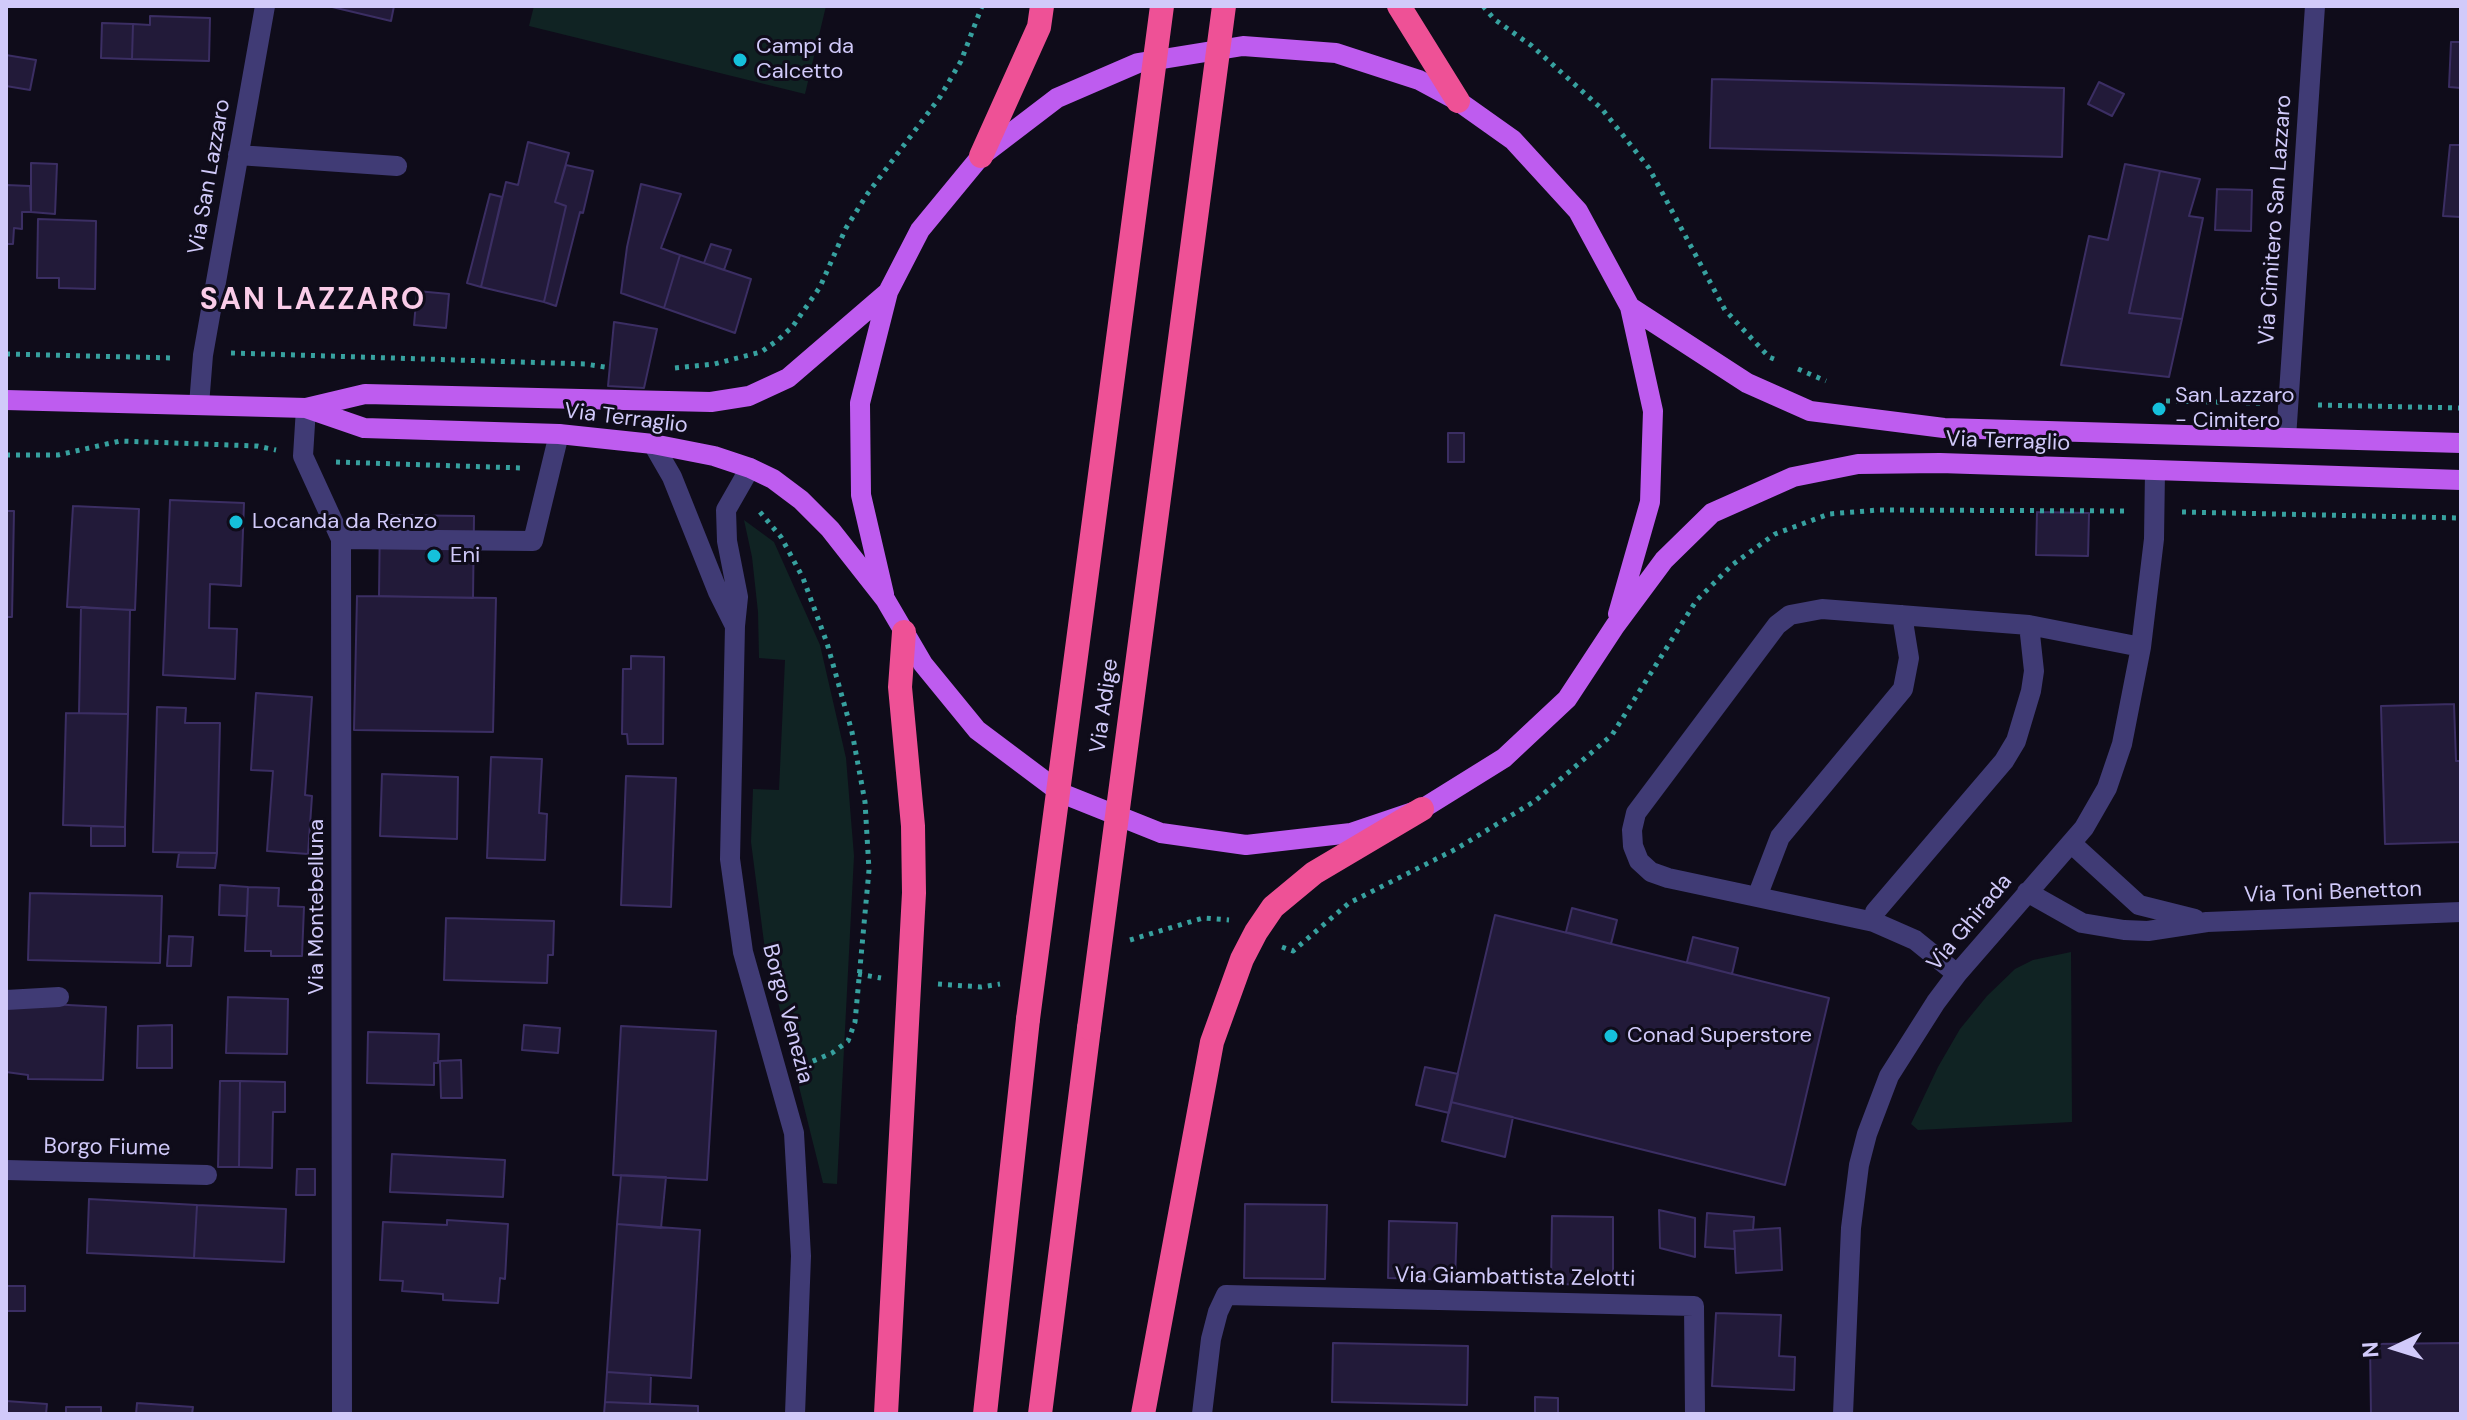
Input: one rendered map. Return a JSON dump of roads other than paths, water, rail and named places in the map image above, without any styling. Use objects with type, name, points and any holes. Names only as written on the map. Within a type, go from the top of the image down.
[{"type":"highway","points":[[981,156],[1039,27],[1042,6]]},
{"type":"highway","name":"Via Adige","points":[[985,1414],[1028,1019],[1162,6]]},
{"type":"highway","name":"Via Adige","points":[[1040,1414],[1224,6]]},
{"type":"highway","points":[[1399,6],[1458,101]]},
{"type":"highway","points":[[886,1414],[914,893],[913,826],[900,687],[904,632]]},
{"type":"highway","points":[[1143,1414],[1212,1042],[1242,959],[1273,907],[1304,881],[1422,809]]},
{"type":"main road","name":"Via Terraglio","points":[[885,599],[861,495],[860,403],[888,292],[920,230],[981,156],[1057,98],[1138,63],[1243,46],[1336,53],[1419,80],[1458,101],[1513,140],[1578,211],[1630,307],[1653,411],[1650,502],[1615,626]]},
{"type":"main road","name":"Via Terraglio","points":[[6,400],[306,408],[365,394],[711,402],[749,396],[788,378],[888,292]]},
{"type":"main road","name":"Via Terraglio","points":[[1630,307],[1747,383],[1810,411],[1944,428],[2461,443]]},
{"type":"main road","name":"Via Terraglio","points":[[306,408],[364,428],[559,434],[653,444],[714,456],[750,468],[773,479],[801,500],[830,529],[885,599],[923,664],[977,730],[1061,793],[1161,833],[1246,845],[1351,833],[1422,809],[1504,758],[1567,699],[1615,626],[1664,560],[1712,513],[1793,477],[1858,464],[1940,463],[2461,480]]},
{"type":"street","name":"Via San Lazzaro","points":[[199,405],[203,355],[265,6]]},
{"type":"street","name":"Via Cimitero San Lazzaro","points":[[2286,438],[2315,6]]},
{"type":"street","points":[[238,155],[397,166]]},
{"type":"street","name":"Via Montebelluna","points":[[306,408],[303,456],[341,539],[342,1414]]},
{"type":"street","points":[[341,539],[533,541],[559,434]]},
{"type":"street","name":"Borgo Venezia","points":[[653,444],[672,477],[718,592],[735,626]]},
{"type":"street","name":"Borgo Venezia","points":[[750,468],[726,510],[727,541],[738,597],[730,859],[743,952],[794,1133],[801,1256],[795,1414]]},
{"type":"street","name":"Via Ghirada","points":[[1843,1414],[1851,1228],[1859,1165],[1867,1134],[1889,1076],[1913,1036],[1957,974],[2096,810],[2115,768],[2141,647],[2154,539],[2155,471]]},
{"type":"street","points":[[1957,974],[1915,940],[1874,922],[1651,872],[1639,861],[1633,846],[1632,830],[1636,813],[1762,645],[1784,620],[1804,611],[1822,609],[2029,625],[2141,647]]},
{"type":"street","points":[[1757,897],[1780,837],[1903,689],[1909,658],[1902,615]]},
{"type":"street","points":[[1874,922],[1875,912],[2004,761],[2016,741],[2034,671],[2029,625]]},
{"type":"street","name":"Via Toni Benetton","points":[[2071,843],[2139,905],[2207,922]]},
{"type":"street","name":"Via Toni Benetton","points":[[2027,892],[2064,914],[2099,928],[2148,931],[2207,922],[2461,912]]},
{"type":"street","points":[[6,1000],[59,997]]},
{"type":"street","name":"Borgo Fiume","points":[[6,1170],[207,1175]]},
{"type":"street","name":"Via Giambattista Zelotti","points":[[1202,1414],[1211,1339],[1226,1295],[1694,1306],[1695,1414]]},
{"type":"place","name":"Campi da Calcetto","points":[[740,60]]},
{"type":"place","name":"San Lazzaro - Cimitero","points":[[2159,409]]},
{"type":"place","name":"Locanda da Renzo","points":[[236,522]]},
{"type":"place","name":"Eni","points":[[434,556]]},
{"type":"place","name":"Conad Superstore","points":[[1611,1036]]},
{"type":"district","name":"SAN LAZZARO","points":[[313,301]]}]
